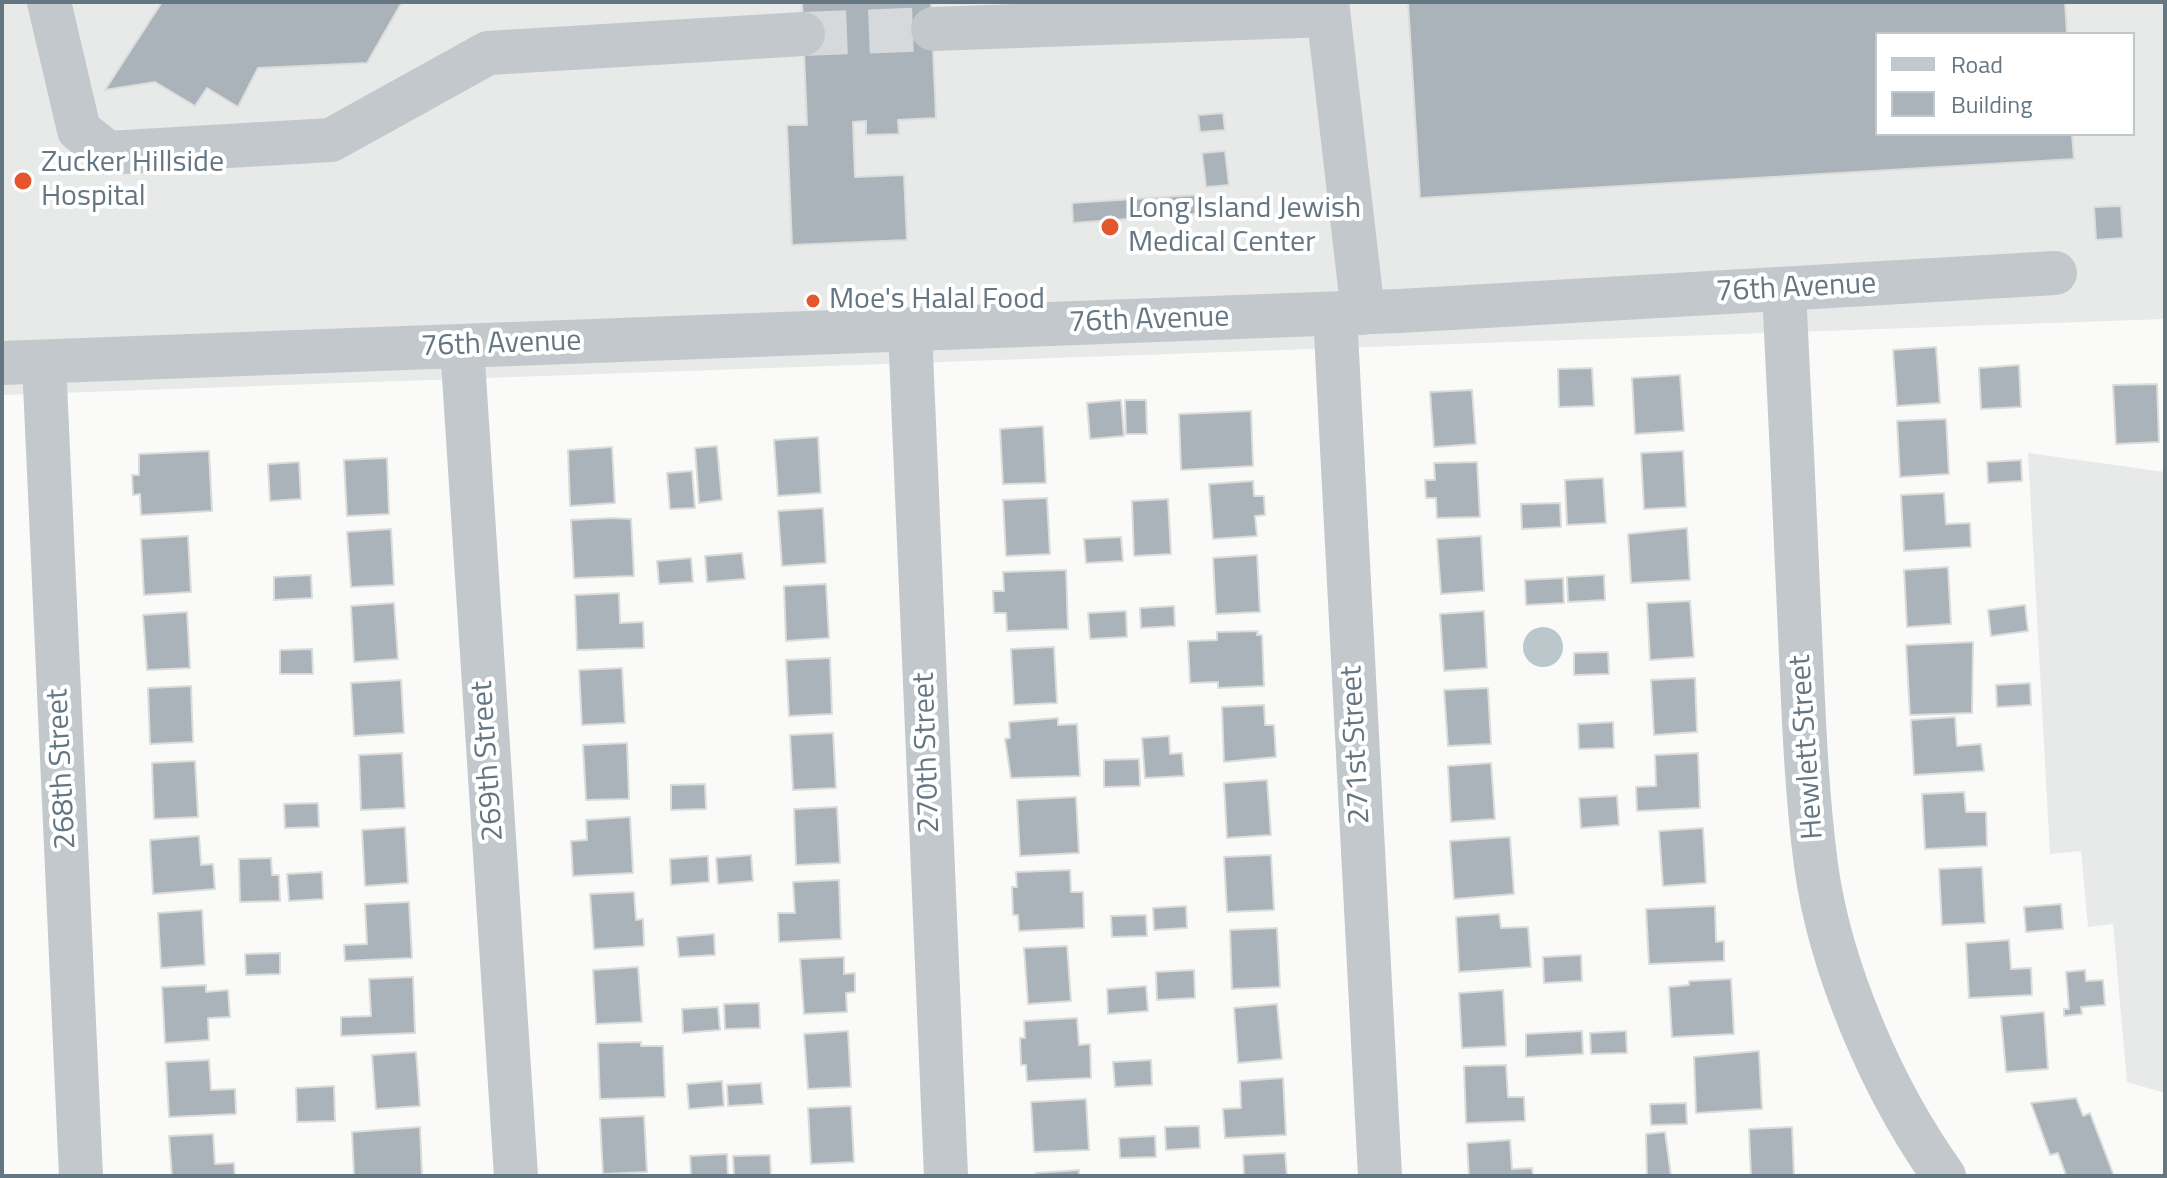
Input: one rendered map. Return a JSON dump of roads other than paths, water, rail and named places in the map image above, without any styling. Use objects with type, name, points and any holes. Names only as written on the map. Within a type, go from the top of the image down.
[{"type":"street","points":[[49,2],[79,130],[108,153],[331,140],[488,53],[803,34]]},
{"type":"street","points":[[933,29],[1196,20],[1327,9]]},
{"type":"street","name":"271st Street","points":[[1327,9],[1349,313],[1380,1176]]},
{"type":"street","name":"76th Avenue","points":[[23,362],[1349,313],[1784,291],[2055,273]]},
{"type":"street","name":"Hewlett Street","points":[[1784,291],[1805,746],[1816,867],[1833,940],[1870,1043],[1910,1123],[1944,1176]]},
{"type":"street","name":"270th Street","points":[[910,330],[946,1176]]},
{"type":"street","name":"269th Street","points":[[462,346],[516,1176]]},
{"type":"street","name":"268th Street","points":[[23,362],[81,1176]]},
{"type":"tunnel","points":[[803,34],[933,29]]},
{"type":"place","name":"Zucker Hillside Hospital","points":[[23,181]]},
{"type":"place","name":"Long Island Jewish Medical Center","points":[[1110,227]]},
{"type":"place","name":"Moe's Halal Food","points":[[813,301]]}]
